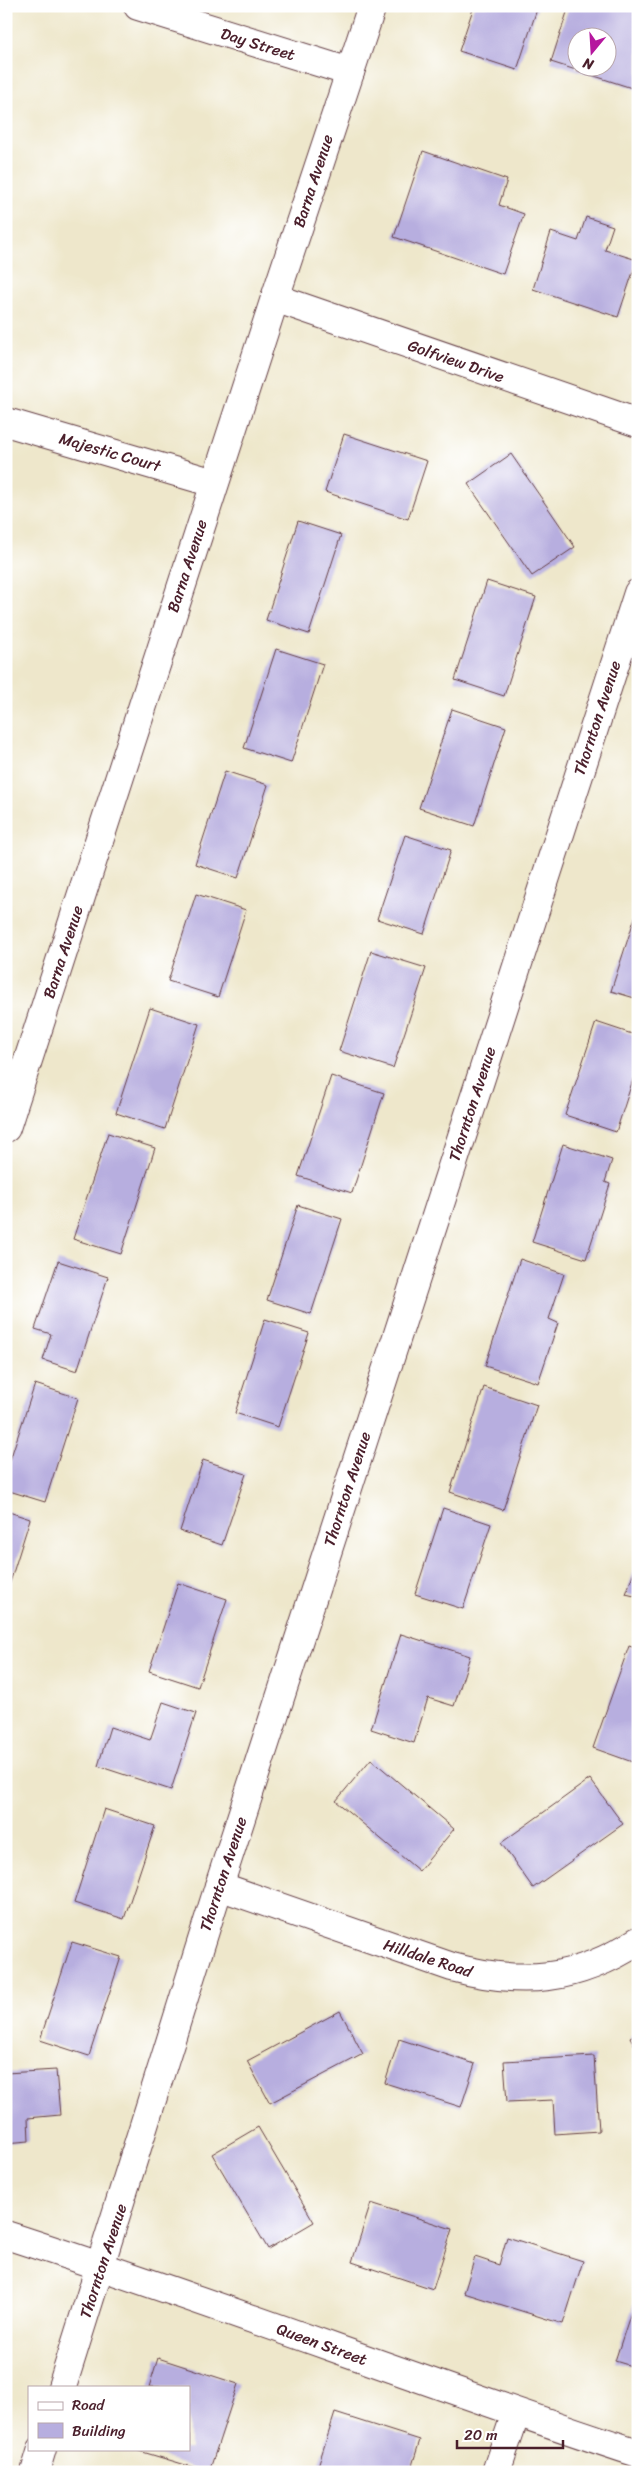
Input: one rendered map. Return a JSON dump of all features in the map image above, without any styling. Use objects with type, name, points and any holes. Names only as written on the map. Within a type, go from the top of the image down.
[{"type":"street","name":"Day Street","points":[[138,6],[350,72]]},
{"type":"street","name":"Barna Avenue","points":[[6,1128],[11,1095],[372,6]]},
{"type":"street","name":"Golfview Drive","points":[[274,298],[638,423]]},
{"type":"street","name":"Majestic Court","points":[[6,422],[214,483]]},
{"type":"street","name":"Thornton Avenue","points":[[62,2386],[102,2266],[218,1886],[638,593]]},
{"type":"street","name":"Hilldale Road","points":[[218,1886],[452,1968],[512,1979],[566,1974],[616,1955],[638,1941]]},
{"type":"street","name":"Queen Street","points":[[6,2235],[102,2266],[516,2413],[638,2453]]},
{"type":"street","points":[[496,2472],[516,2413]]},
{"type":"street","points":[[35,2472],[42,2450]]},
{"type":"building","points":[[474,6],[538,6],[517,70],[459,51]]},
{"type":"building","points":[[569,6],[638,6],[638,90],[601,78],[616,78],[616,28],[566,28],[566,67],[551,62]]},
{"type":"building","points":[[423,151],[507,180],[499,205],[524,214],[503,274],[394,237]]},
{"type":"building","points":[[586,217],[613,226],[605,250],[637,260],[618,317],[533,289],[551,232],[578,241]]},
{"type":"building","points":[[344,434],[427,461],[408,519],[325,492]]},
{"type":"building","points":[[511,454],[575,547],[532,576],[468,484]]},
{"type":"building","points":[[298,521],[341,535],[309,634],[266,620]]},
{"type":"building","points":[[487,581],[536,597],[504,696],[455,680]]},
{"type":"building","points":[[276,649],[323,664],[291,763],[244,748]]},
{"type":"building","points":[[452,709],[506,727],[474,826],[419,808]]},
{"type":"building","points":[[225,771],[268,785],[238,878],[195,864]]},
{"type":"building","points":[[405,835],[451,850],[424,934],[377,919]]},
{"type":"building","points":[[196,894],[246,910],[218,997],[168,981]]},
{"type":"building","points":[[638,911],[638,999],[611,991]]},
{"type":"building","points":[[371,951],[426,968],[393,1068],[339,1051]]},
{"type":"building","points":[[150,1008],[199,1024],[165,1129],[116,1113]]},
{"type":"building","points":[[596,1022],[638,1036],[638,1064],[616,1132],[565,1115]]},
{"type":"building","points":[[331,1076],[384,1093],[352,1193],[298,1176]]},
{"type":"building","points":[[108,1133],[155,1148],[121,1254],[73,1239]]},
{"type":"building","points":[[563,1144],[612,1160],[605,1182],[610,1184],[586,1259],[532,1242]]},
{"type":"building","points":[[298,1205],[342,1219],[311,1314],[267,1300]]},
{"type":"building","points":[[520,1259],[564,1274],[549,1319],[558,1323],[538,1383],[485,1366]]},
{"type":"building","points":[[58,1261],[108,1277],[77,1371],[43,1360],[51,1334],[35,1329]]},
{"type":"building","points":[[265,1319],[309,1333],[278,1427],[235,1413]]},
{"type":"building","points":[[35,1384],[78,1398],[45,1502],[6,1490],[6,1472]]},
{"type":"building","points":[[484,1387],[537,1405],[503,1510],[450,1492]]},
{"type":"building","points":[[203,1460],[246,1474],[222,1545],[180,1531]]},
{"type":"building","points":[[443,1508],[491,1524],[463,1609],[415,1594]]},
{"type":"building","points":[[6,1511],[30,1519],[7,1592],[6,1592]]},
{"type":"building","points":[[638,1560],[638,1597],[626,1594]]},
{"type":"building","points":[[178,1583],[227,1599],[198,1687],[149,1671]]},
{"type":"building","points":[[401,1634],[470,1656],[454,1706],[428,1698],[414,1743],[371,1729]]},
{"type":"building","points":[[629,1646],[638,1649],[638,1764],[593,1748]]},
{"type":"building","points":[[163,1702],[196,1713],[171,1790],[98,1766],[110,1727],[150,1740]]},
{"type":"building","points":[[371,1759],[454,1829],[419,1871],[336,1801]]},
{"type":"building","points":[[590,1779],[623,1824],[533,1888],[501,1843]]},
{"type":"building","points":[[104,1809],[155,1826],[124,1919],[74,1903]]},
{"type":"building","points":[[72,1942],[121,1957],[89,2056],[40,2040]]},
{"type":"building","points":[[340,2011],[363,2054],[270,2103],[247,2061]]},
{"type":"building","points":[[638,2033],[638,2052],[630,2037]]},
{"type":"building","points":[[399,2039],[475,2064],[461,2107],[385,2083]]},
{"type":"building","points":[[594,2056],[599,2131],[555,2134],[553,2100],[507,2102],[504,2061]]},
{"type":"building","points":[[56,2070],[60,2115],[28,2118],[29,2141],[6,2143],[6,2073]]},
{"type":"building","points":[[258,2127],[314,2222],[268,2249],[212,2154]]},
{"type":"building","points":[[371,2203],[452,2229],[433,2289],[352,2262]]},
{"type":"building","points":[[507,2237],[583,2261],[563,2324],[464,2293],[475,2257],[499,2265]]},
{"type":"building","points":[[638,2294],[638,2368],[615,2361]]},
{"type":"building","points":[[158,2358],[238,2384],[209,2472],[136,2450],[190,2450],[190,2386],[149,2386]]},
{"type":"building","points":[[335,2413],[420,2440],[410,2472],[316,2472]]}]
